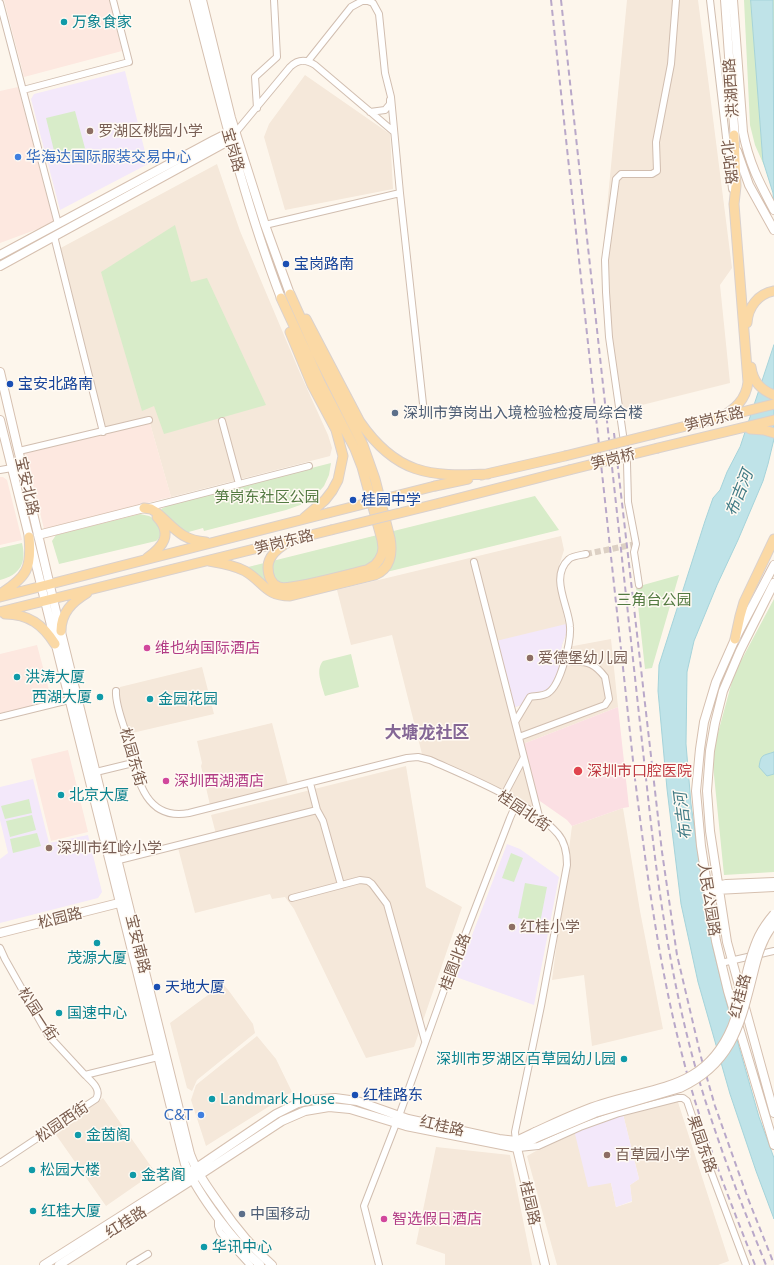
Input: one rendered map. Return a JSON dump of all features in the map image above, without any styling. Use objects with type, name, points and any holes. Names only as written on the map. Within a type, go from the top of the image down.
[{"type":"main road","name":"宝岗路","points":[[194,0],[253,220],[281,298]]},
{"type":"main road","name":"宝岗路","points":[[202,0],[231,135],[290,294]]},
{"type":"main road","name":"洪湖西路","points":[[725,0],[734,135],[745,175],[774,230]]},
{"type":"main road","name":"洪湖西路","points":[[733,0],[743,132],[749,159],[754,172],[774,210]]},
{"type":"main road","points":[[0,255],[231,135]]},
{"type":"main road","points":[[0,266],[231,135]]},
{"type":"main road","points":[[734,135],[736,186],[734,204],[747,343],[752,376],[759,386],[774,396]]},
{"type":"main road","points":[[720,418],[737,406],[746,394],[748,382],[747,323],[750,310],[753,304],[764,294],[774,291]]},
{"type":"main road","points":[[290,294],[312,328],[360,422],[370,437],[394,459],[407,466],[430,473],[464,475],[488,474]]},
{"type":"main road","points":[[209,561],[240,568],[251,575],[271,593],[290,596],[375,575],[385,569],[391,557],[392,545],[375,479],[367,456],[356,430],[316,352],[290,294]]},
{"type":"main road","points":[[281,298],[288,326],[312,385],[332,420],[339,438],[343,456],[338,480],[332,491],[325,500],[302,520]]},
{"type":"main road","points":[[281,298],[320,382],[355,449],[362,467],[382,540],[382,554],[375,565],[367,570],[281,588],[274,585],[271,580],[268,564],[276,552],[286,543],[294,539]]},
{"type":"main road","name":"宝安北路","points":[[0,372],[19,451],[33,536]]},
{"type":"main road","name":"笋岗东路","points":[[654,434],[774,404]]},
{"type":"main road","name":"宝安北路","points":[[0,420],[12,468],[33,536],[49,600]]},
{"type":"main road","name":"笋岗东路","points":[[658,448],[774,420]]},
{"type":"main road","points":[[736,429],[764,430],[774,433]]},
{"type":"main road","name":"笋岗桥","points":[[565,456],[654,434]]},
{"type":"main road","name":"笋岗桥","points":[[568,470],[658,448]]},
{"type":"main road","name":"笋岗东路","points":[[0,595],[46,585],[435,486],[565,456]]},
{"type":"main road","name":"笋岗东路","points":[[0,613],[568,470]]},
{"type":"main road","points":[[143,560],[154,553],[165,539],[165,534],[160,521],[144,508]]},
{"type":"main road","points":[[0,595],[15,584],[25,573],[30,559],[33,536],[144,508],[156,512],[185,537],[195,541],[216,542]]},
{"type":"main road","points":[[735,639],[744,602],[774,539]]},
{"type":"main road","name":"人民公园路","points":[[774,565],[735,639],[716,682],[710,700],[704,722],[700,749],[696,802],[707,889],[721,963],[747,1057],[774,1145]]},
{"type":"main road","name":"人民公园路","points":[[774,583],[723,691],[715,723],[708,767],[707,796],[718,888],[731,961],[774,1113]]},
{"type":"main road","points":[[61,631],[62,620],[66,611],[76,600],[93,590]]},
{"type":"main road","name":"宝安南路","points":[[49,600],[61,631],[119,860],[194,1174],[238,1230],[259,1254],[272,1265]]},
{"type":"main road","name":"宝安南路","points":[[49,600],[55,644],[182,1153],[218,1218],[232,1236],[260,1265]]},
{"type":"main road","points":[[0,613],[21,615],[33,620],[44,629],[55,644]]},
{"type":"main road","points":[[707,889],[774,882]]},
{"type":"main road","points":[[718,888],[774,887]]},
{"type":"main road","name":"松园路","points":[[0,933],[119,904]]},
{"type":"main road","name":"红桂路","points":[[44,1265],[282,1121],[305,1111],[319,1108],[339,1107],[397,1120],[429,1132],[517,1145],[602,1104],[674,1084],[692,1075],[708,1063],[722,1048],[737,1011],[755,946],[764,927],[774,914]]},
{"type":"main road","name":"红桂路","points":[[536,1135],[595,1113],[680,1088],[690,1084],[709,1070],[726,1051],[743,1016],[761,946],[774,924]]},
{"type":"main road","name":"桂园路","points":[[517,1145],[545,1265]]},
{"type":"main road","name":"红桂路","points":[[62,1264],[194,1174]]},
{"type":"street","points":[[22,90],[129,62],[113,0]]},
{"type":"street","points":[[257,108],[254,77],[276,57],[274,0]]},
{"type":"street","points":[[639,585],[634,552],[636,544],[628,502],[627,463],[609,337],[605,260],[616,179],[621,174],[652,174],[657,171],[656,142],[671,64],[676,0]]},
{"type":"street","name":"北站路","points":[[710,0],[734,204]]},
{"type":"street","points":[[308,61],[351,7],[362,1],[372,3],[378,14],[385,73],[391,97],[424,413]]},
{"type":"street","points":[[0,3],[58,224]]},
{"type":"street","points":[[231,135],[257,108],[290,67],[299,61],[308,61],[394,132]]},
{"type":"street","points":[[370,112],[384,110],[390,104],[391,97]]},
{"type":"street","points":[[265,225],[400,193]]},
{"type":"street","points":[[54,236],[103,432]]},
{"type":"street","points":[[19,451],[149,420]]},
{"type":"street","points":[[222,421],[239,484]]},
{"type":"street","points":[[144,508],[309,466]]},
{"type":"street","points":[[0,470],[12,468]]},
{"type":"street","points":[[515,722],[530,697],[549,693],[556,684],[564,663],[570,627],[560,583],[562,568],[569,558],[586,554]]},
{"type":"street","points":[[474,562],[523,759],[539,816]]},
{"type":"street","points":[[519,738],[605,705],[609,699],[605,677],[594,666],[584,662],[572,662]]},
{"type":"street","name":"松园东街","points":[[116,691],[133,762],[144,795],[155,806],[171,814],[189,814]]},
{"type":"street","points":[[0,717],[69,700]]},
{"type":"street","name":"桂园北街","points":[[189,814],[407,758],[418,757],[430,760],[517,802],[539,816],[558,834],[566,852],[568,865],[515,1132],[517,1145]]},
{"type":"street","points":[[504,795],[523,759]]},
{"type":"street","points":[[96,772],[133,762]]},
{"type":"street","points":[[310,783],[317,810],[323,821],[341,885]]},
{"type":"street","name":"桂圆北路","points":[[379,1265],[364,1206],[477,902],[517,802]]},
{"type":"street","points":[[119,860],[317,810]]},
{"type":"street","points":[[292,898],[360,880],[368,881],[372,884],[387,904],[426,1041]]},
{"type":"street","name":"松园一街","points":[[0,948],[33,1010],[48,1034],[85,1075]]},
{"type":"street","points":[[721,963],[774,951]]},
{"type":"street","points":[[85,1075],[158,1057]]},
{"type":"street","name":"松园西街","points":[[0,1163],[96,1099],[98,1093],[96,1087],[85,1075]]},
{"type":"street","name":"果园东路","points":[[517,1145],[538,1146],[580,1126],[619,1113],[642,1106],[683,1098],[687,1101],[710,1169],[746,1265]]},
{"type":"street","points":[[218,1218],[220,1232],[250,1265]]},
{"type":"street","points":[[130,1265],[148,1254]]},
{"type":"shaded area","name":"万象食家","points":[[4,0],[109,0],[122,51],[24,77]]},
{"type":"shaded area","points":[[627,0],[698,0],[732,268],[720,285],[730,383],[622,410],[607,315],[603,249]]},
{"type":"shaded area","name":"罗湖区桃园小学","points":[[125,71],[148,164],[60,210],[31,99],[34,94]]},
{"type":"shaded area","points":[[305,75],[390,134],[393,189],[285,210],[264,137],[269,124]]},
{"type":"shaded area","name":"华海达国际服装交易中心","points":[[18,87],[54,223],[0,243],[0,91]]},
{"type":"shaded area","points":[[217,164],[240,231],[328,435],[332,448],[330,456],[171,497],[149,420],[103,432],[57,250]]},
{"type":"shaded area","points":[[149,420],[171,497],[44,529],[25,452]]},
{"type":"shaded area","points":[[0,477],[7,480],[22,540],[0,545]]},
{"type":"shaded area","points":[[561,536],[564,550],[559,566],[557,582],[566,634],[562,645],[558,672],[547,690],[528,694],[521,705],[513,708],[534,807],[422,754],[392,635],[351,645],[337,590]]},
{"type":"shaded area","name":"爱德堡幼儿园","points":[[566,624],[566,634],[562,645],[558,672],[553,682],[547,690],[528,694],[521,705],[513,708],[496,641]]},
{"type":"shaded area","points":[[611,639],[618,707],[523,744],[518,724],[524,711],[531,700],[551,695],[558,686],[563,675],[568,647]]},
{"type":"shaded area","points":[[37,645],[52,701],[0,714],[0,654]]},
{"type":"shaded area","name":"金园花园","points":[[202,667],[214,714],[132,733],[128,732],[118,691],[120,687]]},
{"type":"shaded area","name":"深圳市口腔医院","points":[[618,707],[629,807],[572,826],[567,820],[537,799],[523,744]]},
{"type":"shaded area","points":[[272,723],[288,785],[210,805],[197,741]]},
{"type":"shaded area","points":[[68,750],[88,832],[51,841],[31,759]]},
{"type":"shaded area","points":[[406,766],[426,887],[462,907],[414,1047],[366,1058],[294,909],[285,897],[272,899],[270,894],[195,913],[177,844],[216,834],[211,815]]},
{"type":"shaded area","name":"深圳市红岭小学","points":[[33,779],[49,843],[88,835],[102,892],[98,898],[0,923],[0,859],[8,853],[0,820],[0,787]]},
{"type":"shaded area","points":[[623,808],[640,911],[663,1029],[592,1046],[584,975],[552,980],[572,826]]},
{"type":"shaded area","name":"红桂小学","points":[[507,844],[520,849],[559,877],[534,1005],[456,977]]},
{"type":"shaded area","points":[[223,984],[253,1024],[255,1033],[197,1080],[192,1091],[187,1088],[170,1023]]},
{"type":"shaded area","points":[[257,1036],[276,1059],[292,1092],[206,1146],[191,1100],[196,1085]]},
{"type":"shaded area","points":[[103,1098],[155,1172],[106,1206],[54,1132]]},
{"type":"shaded area","points":[[677,1099],[729,1261],[718,1265],[557,1265],[527,1156],[574,1130],[611,1183],[616,1207],[632,1202],[630,1185],[639,1179],[623,1114]]},
{"type":"shaded area","name":"百草园小学","points":[[623,1114],[639,1179],[630,1185],[632,1201],[616,1207],[611,1183],[588,1187],[574,1130]]},
{"type":"shaded area","points":[[436,1147],[510,1155],[532,1265],[445,1265],[445,1254],[416,1244]]},
{"type":"green space","points":[[744,0],[774,0],[774,188],[755,145],[750,125]]},
{"type":"green space","points":[[75,111],[86,152],[56,159],[46,118]]},
{"type":"green space","points":[[175,225],[191,282],[207,278],[266,405],[164,434],[154,406],[142,411],[101,272]]},
{"type":"green space","name":"笋岗东社区公园","points":[[331,463],[329,475],[324,486],[313,498],[303,504],[286,510],[204,531],[203,528],[185,533],[161,509],[171,504]]},
{"type":"green space","points":[[535,496],[559,530],[288,596],[279,594],[244,568]]},
{"type":"green space","points":[[140,514],[149,516],[158,524],[161,532],[156,541],[59,564],[52,541],[56,535]]},
{"type":"green space","points":[[22,543],[23,562],[13,575],[0,580],[0,548]]},
{"type":"green space","name":"三角台公园","points":[[679,575],[652,668],[645,669],[636,587]]},
{"type":"green space","points":[[774,599],[774,872],[724,875],[712,755],[734,674]]},
{"type":"green space","points":[[351,654],[359,687],[325,696],[319,673],[323,661]]},
{"type":"green space","points":[[29,799],[32,813],[5,819],[1,806]]},
{"type":"green space","points":[[32,815],[36,830],[10,837],[6,821]]},
{"type":"green space","points":[[37,833],[41,846],[13,853],[10,839]]},
{"type":"green space","points":[[511,853],[523,858],[514,882],[502,878]]},
{"type":"green space","points":[[525,883],[547,887],[540,923],[518,918]]},
{"type":"water","points":[[751,0],[773,0],[774,209],[773,193],[763,161]]},
{"type":"water","name":"布吉河","points":[[774,345],[774,439],[763,481],[694,641],[687,672],[686,744],[691,804],[706,911],[713,948],[726,1001],[759,1117],[774,1158],[774,1219],[730,1094],[698,982],[681,904],[667,789],[658,691],[659,665],[705,521],[713,498],[720,490],[727,472],[740,447]]},
{"type":"water","points":[[774,752],[774,774],[767,776],[759,767],[760,760],[763,756]]},
{"type":"tunnel","points":[[586,554],[636,544]]},
{"type":"railway","points":[[551,0],[635,779],[655,921],[667,992],[691,1088],[716,1165],[755,1265]]},
{"type":"railway","points":[[561,0],[659,889],[679,1000],[697,1073],[728,1168],[766,1265]]},
{"type":"railway","points":[[614,433],[662,852],[677,955],[701,1057],[715,1106],[747,1196],[774,1264]]},
{"type":"place","name":"万象食家","points":[[64,22]]},
{"type":"place","name":"罗湖区桃园小学","points":[[90,131]]},
{"type":"place","name":"华海达国际服装交易中心","points":[[18,157]]},
{"type":"place","name":"宝岗路南","points":[[286,264]]},
{"type":"place","name":"宝安北路南","points":[[10,384]]},
{"type":"place","name":"深圳市笋岗出入境检验检疫局综合楼","points":[[395,413]]},
{"type":"place","name":"桂园中学","points":[[353,500]]},
{"type":"place","name":"维也纳国际酒店","points":[[147,648]]},
{"type":"place","name":"爱德堡幼儿园","points":[[530,658]]},
{"type":"place","name":"洪涛大厦","points":[[17,677]]},
{"type":"place","name":"西湖大厦","points":[[100,697]]},
{"type":"place","name":"金园花园","points":[[150,699]]},
{"type":"place","name":"深圳市口腔医院","points":[[578,771]]},
{"type":"place","name":"深圳西湖酒店","points":[[166,781]]},
{"type":"place","name":"北京大厦","points":[[61,795]]},
{"type":"place","name":"深圳市红岭小学","points":[[49,848]]},
{"type":"place","name":"红桂小学","points":[[512,927]]},
{"type":"place","name":"茂源大厦","points":[[97,943]]},
{"type":"place","name":"天地大厦","points":[[157,987]]},
{"type":"place","name":"国速中心","points":[[59,1013]]},
{"type":"place","name":"深圳市罗湖区百草园幼儿园","points":[[624,1059]]},
{"type":"place","name":"红桂路东","points":[[355,1095]]},
{"type":"place","name":"Landmark House","points":[[212,1099]]},
{"type":"place","name":"C&T","points":[[201,1115]]},
{"type":"place","name":"金茵阁","points":[[78,1135]]},
{"type":"place","name":"百草园小学","points":[[607,1155]]},
{"type":"place","name":"松园大楼","points":[[32,1170]]},
{"type":"place","name":"金茗阁","points":[[133,1175]]},
{"type":"place","name":"红桂大厦","points":[[33,1211]]},
{"type":"place","name":"中国移动","points":[[242,1214]]},
{"type":"place","name":"智选假日酒店","points":[[384,1219]]},
{"type":"place","name":"华讯中心","points":[[204,1247]]},
{"type":"district","name":"大塘龙社区","points":[[427,732]]}]
